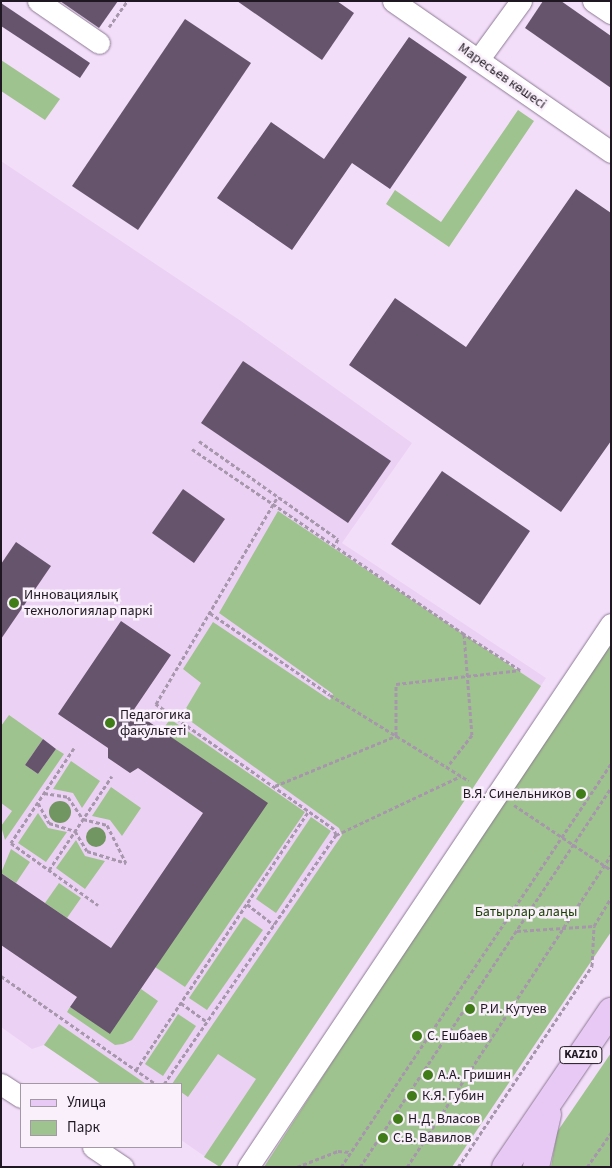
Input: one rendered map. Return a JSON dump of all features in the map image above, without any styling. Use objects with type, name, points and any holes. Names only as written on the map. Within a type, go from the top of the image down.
[{"type":"main road","name":"KAZ10","points":[[505,1167],[611,1011]]},
{"type":"main road","points":[[536,1167],[552,1100]]},
{"type":"street","points":[[38,1],[99,42]]},
{"type":"street","name":"Маресьев көшесі","points":[[393,1],[611,152]]},
{"type":"street","points":[[478,60],[521,1]]},
{"type":"street","points":[[593,1],[611,13]]},
{"type":"street","points":[[248,1167],[611,624]]},
{"type":"street","points":[[1,1084],[20,1097]]},
{"type":"street","points":[[94,1148],[123,1167]]},
{"type":"path","points":[[99,42],[127,1]]},
{"type":"path","points":[[198,441],[338,539],[336,545]]},
{"type":"path","points":[[192,449],[520,670],[396,684],[396,736]]},
{"type":"path","points":[[278,496],[156,704],[309,811],[336,835]]},
{"type":"path","points":[[210,613],[396,736],[469,781]]},
{"type":"path","points":[[447,767],[472,735],[464,634]]},
{"type":"path","points":[[274,787],[396,736]]},
{"type":"path","points":[[74,748],[10,843],[98,905]]},
{"type":"path","points":[[341,1167],[611,763]]},
{"type":"path","points":[[49,870],[112,776]]},
{"type":"path","points":[[165,1083],[336,835],[461,776]]},
{"type":"path","points":[[360,1167],[611,788]]},
{"type":"path","points":[[37,803],[49,823],[75,831],[87,851],[126,863],[107,826],[83,819],[68,797],[44,793]]},
{"type":"path","points":[[512,803],[611,870]]},
{"type":"path","points":[[136,1070],[309,811]]},
{"type":"path","points":[[407,1167],[611,855]]},
{"type":"path","points":[[458,1167],[592,966],[594,926],[611,898]]},
{"type":"path","points":[[247,904],[274,925]]},
{"type":"path","points":[[516,930],[594,926]]},
{"type":"path","points":[[1,976],[155,1083]]},
{"type":"path","points":[[181,1003],[207,1022]]},
{"type":"path","points":[[587,1167],[611,1133]]},
{"type":"path","points":[[297,1167],[338,1151],[351,1152]]},
{"type":"shaded area","points":[[1,161],[241,321],[412,443],[342,543],[546,678],[220,1167],[182,1141],[182,1083],[100,1083],[44,1045],[32,1049],[1,1027]]},
{"type":"shaded area","points":[[60,801],[68,804],[71,812],[68,820],[60,823],[52,820],[49,812],[52,804]]},
{"type":"shaded area","points":[[92,827],[100,827],[106,833],[106,841],[100,847],[92,847],[86,841],[86,833]]},
{"type":"green space","points":[[1,60],[60,99],[45,120],[1,91]]},
{"type":"green space","points":[[518,110],[534,121],[449,247],[386,204],[395,190],[441,222]]},
{"type":"green space","points":[[278,511],[541,686],[220,1167],[204,1157],[256,1079],[218,1054],[188,1097],[182,1093],[182,1083],[173,1083],[342,835],[339,828],[182,715],[201,683],[183,669],[213,622],[330,700],[333,694],[219,613]]},
{"type":"green space","name":"Батырлар алаңы","points":[[611,642],[611,932],[452,1167],[264,1167],[503,798]]},
{"type":"green space","points":[[9,715],[43,739],[25,765],[38,774],[56,749],[64,754],[5,840],[1,826],[12,811],[1,803],[1,726]]},
{"type":"green space","points":[[170,719],[305,812],[185,987],[155,967],[267,803],[162,731]]},
{"type":"green space","points":[[71,761],[100,781],[82,808],[73,793],[53,789]]},
{"type":"green space","points":[[111,787],[141,808],[122,836],[110,820],[92,816]]},
{"type":"green space","points":[[38,813],[48,828],[67,832],[46,862],[18,843]]},
{"type":"green space","points":[[311,817],[331,831],[276,913],[256,899]]},
{"type":"green space","points":[[76,840],[85,856],[105,861],[85,889],[56,868]]},
{"type":"green space","points":[[11,849],[30,862],[16,883],[1,873]]},
{"type":"green space","points":[[59,883],[81,898],[67,918],[45,903]]},
{"type":"green space","points":[[244,917],[263,930],[207,1010],[189,998]]},
{"type":"green space","points":[[141,989],[158,1001],[132,1040],[123,1044],[115,1045],[67,1012],[70,1007],[110,1033]]},
{"type":"green space","points":[[178,1014],[196,1026],[163,1076],[145,1064]]},
{"type":"green space","points":[[59,1024],[145,1083],[100,1083],[44,1045]]},
{"type":"green space","points":[[611,1053],[611,1167],[551,1167],[557,1132]]},
{"type":"building","points":[[60,1],[118,1],[99,28]]},
{"type":"building","points":[[237,1],[337,1],[354,13],[322,60]]},
{"type":"building","points":[[543,1],[561,1],[611,36],[611,88],[525,28]]},
{"type":"building","points":[[1,3],[90,63],[80,78],[1,26]]},
{"type":"building","points":[[185,19],[251,63],[138,230],[72,186]]},
{"type":"building","points":[[409,37],[467,77],[390,189],[352,163],[292,250],[217,198],[271,122],[324,159]]},
{"type":"building","points":[[576,189],[611,213],[611,441],[561,512],[349,365],[395,298],[466,347]]},
{"type":"building","points":[[243,361],[391,461],[348,523],[201,423]]},
{"type":"building","points":[[442,471],[530,531],[480,605],[391,544]]},
{"type":"building","points":[[183,489],[225,519],[194,563],[152,533]]},
{"type":"building","name":"Инновациялық технологиялар паркі","points":[[16,542],[51,566],[1,639],[1,564]]},
{"type":"building","points":[[121,621],[171,655],[133,711],[268,803],[110,1034],[70,1007],[77,997],[1,945],[1,873],[111,948],[203,813],[138,768],[130,773],[108,758],[108,748],[58,714]]},
{"type":"building","points":[[43,739],[56,749],[38,774],[25,765]]},
{"type":"place","name":"Инновациялық технологиялар паркі","points":[[14,603]]},
{"type":"place","name":"Педагогика факультеті","points":[[110,723]]},
{"type":"place","name":"В.Я. Синельников","points":[[581,794]]},
{"type":"place","name":"Р.И. Кутуев","points":[[470,1009]]},
{"type":"place","name":"С. Ешбаев","points":[[417,1036]]},
{"type":"place","name":"А.А. Гришин","points":[[428,1075]]},
{"type":"place","name":"К.Я. Губин","points":[[412,1096]]},
{"type":"place","name":"Н.Д. Власов","points":[[398,1119]]},
{"type":"place","name":"С.В. Вавилов","points":[[383,1138]]}]
